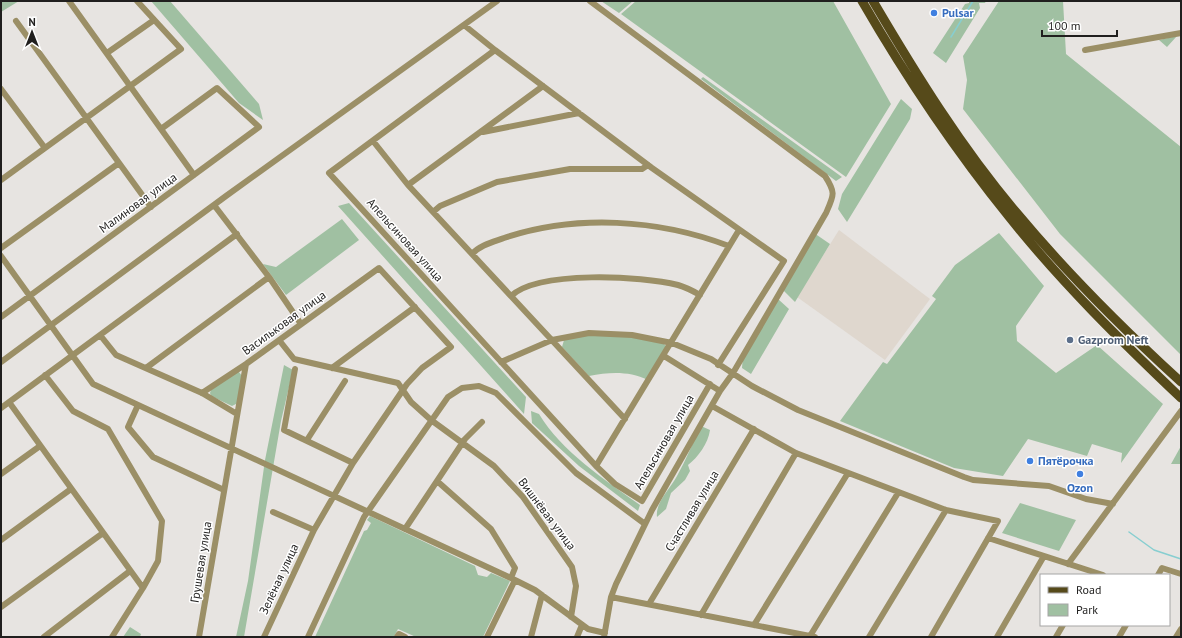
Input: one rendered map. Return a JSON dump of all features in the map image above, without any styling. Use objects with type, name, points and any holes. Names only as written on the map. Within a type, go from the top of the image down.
[{"type":"main road","points":[[862,1],[905,73],[964,159],[1011,219],[1114,334],[1181,398]]},
{"type":"main road","points":[[873,1],[942,113],[1016,212],[1107,311],[1181,382]]},
{"type":"main road","points":[[878,29],[887,24]]},
{"type":"street","points":[[78,1],[70,3],[194,175]]},
{"type":"street","points":[[2,178],[86,119],[181,49],[136,1]]},
{"type":"street","points":[[1,362],[214,205],[497,1]]},
{"type":"street","points":[[1,256],[93,384],[513,579],[542,595],[588,629],[605,635],[611,597],[645,524],[720,391],[733,373],[826,213],[834,195],[832,186],[826,176],[590,1]]},
{"type":"street","points":[[107,53],[154,20]]},
{"type":"street","points":[[16,21],[151,207]]},
{"type":"street","points":[[464,25],[648,165],[784,261],[718,365]]},
{"type":"street","points":[[1085,50],[1181,33]]},
{"type":"street","name":"Апельсиновая улица","points":[[495,50],[329,173],[596,466],[615,484],[642,501],[710,384]]},
{"type":"street","points":[[408,185],[543,86]]},
{"type":"street","name":"Малиновая улица","points":[[1,317],[258,127],[217,88],[161,129]]},
{"type":"street","points":[[1,89],[45,148]]},
{"type":"street","points":[[481,132],[580,114]]},
{"type":"street","points":[[373,141],[408,185],[625,419]]},
{"type":"street","points":[[1,248],[119,164]]},
{"type":"street","points":[[433,212],[440,206],[497,182],[570,169],[642,170],[648,165]]},
{"type":"street","points":[[214,205],[269,277],[301,324]]},
{"type":"street","points":[[472,254],[476,249],[487,244],[520,233],[572,223],[624,223],[662,228],[712,240],[729,246]]},
{"type":"street","points":[[596,466],[672,343],[739,230]]},
{"type":"street","points":[[1,408],[236,234]]},
{"type":"street","name":"Васильковая улица","points":[[202,393],[246,364],[379,268],[415,307]]},
{"type":"street","points":[[511,296],[518,289],[548,282],[594,276],[636,278],[679,285],[700,295]]},
{"type":"street","points":[[146,368],[269,277]]},
{"type":"street","points":[[279,340],[294,359],[332,368],[398,383],[403,390],[422,368],[451,347],[415,307],[332,368]]},
{"type":"street","points":[[501,362],[552,340],[589,333],[632,335],[672,343],[711,359],[718,365],[772,398],[798,410],[964,477],[973,480],[1049,486],[1086,499],[1113,504]]},
{"type":"street","points":[[100,334],[116,355],[202,393],[237,414]]},
{"type":"street","points":[[664,356],[720,391]]},
{"type":"street","name":"Грушевая улица","points":[[199,637],[246,364]]},
{"type":"street","points":[[295,370],[284,430],[353,463]]},
{"type":"street","points":[[45,375],[73,411],[108,429],[162,521],[158,561],[112,637]]},
{"type":"street","points":[[307,440],[345,381]]},
{"type":"street","points":[[308,637],[368,512],[448,397],[462,388],[479,386],[496,393],[576,473],[645,524]]},
{"type":"street","name":"Вишнёвая улица","points":[[403,390],[411,402],[431,420],[494,466],[518,492],[566,556],[575,576],[576,586],[571,617]]},
{"type":"street","name":"Зелёная улица","points":[[264,637],[314,530],[333,496],[353,463],[403,390]]},
{"type":"street","points":[[9,402],[143,588]]},
{"type":"street","points":[[138,405],[128,427],[153,457],[224,490]]},
{"type":"street","points":[[712,406],[796,453],[946,510],[998,521],[930,637]]},
{"type":"street","points":[[1068,564],[1181,411]]},
{"type":"street","points":[[405,529],[465,438],[482,422]]},
{"type":"street","name":"Счастливая улица","points":[[649,604],[754,429]]},
{"type":"street","points":[[1,474],[40,446]]},
{"type":"street","points":[[701,615],[796,453]]},
{"type":"street","points":[[754,625],[848,473]]},
{"type":"street","points":[[437,481],[491,529],[515,568],[513,579],[487,637]]},
{"type":"street","points":[[1,540],[71,488]]},
{"type":"street","points":[[611,597],[813,637],[898,493]]},
{"type":"street","points":[[869,637],[946,510]]},
{"type":"street","points":[[273,512],[314,530]]},
{"type":"street","points":[[1,607],[103,533]]},
{"type":"street","points":[[988,538],[1092,573]]},
{"type":"street","points":[[997,637],[1044,556]]},
{"type":"street","points":[[1159,574],[1162,568],[1181,574]]},
{"type":"street","points":[[44,637],[130,571]]},
{"type":"street","points":[[531,637],[542,595]]},
{"type":"street","points":[[577,637],[582,625]]},
{"type":"street","points":[[1056,637],[1062,626]]},
{"type":"street","points":[[1119,637],[1125,626]]},
{"type":"street","points":[[1176,637],[1181,629]]},
{"type":"street","points":[[398,636],[405,637]]},
{"type":"shaded area","points":[[839,230],[930,299],[885,360],[797,297]]},
{"type":"green space","points":[[1,1],[19,1],[1,12]]},
{"type":"green space","points":[[151,1],[170,1],[259,104],[263,120],[239,103]]},
{"type":"green space","points":[[601,1],[633,1],[619,13]]},
{"type":"green space","points":[[636,1],[833,1],[891,104],[846,177],[621,14]]},
{"type":"green space","points":[[969,1],[986,1],[985,3],[979,3],[980,8],[946,63],[933,53],[965,4],[969,3]]},
{"type":"green space","points":[[999,1],[1063,1],[1066,54],[1181,147],[1181,355],[1060,234],[963,109],[967,80],[963,56]]},
{"type":"green space","points":[[1177,36],[1167,47],[1159,40]]},
{"type":"green space","points":[[703,77],[842,177],[836,181],[701,79]]},
{"type":"green space","points":[[901,99],[912,109],[910,119],[847,222],[838,209],[842,194]]},
{"type":"green space","points":[[349,203],[526,397],[524,414],[338,206]]},
{"type":"green space","points":[[342,219],[359,240],[286,295],[263,264],[276,267]]},
{"type":"green space","points":[[814,233],[830,244],[795,302],[783,290]]},
{"type":"green space","points":[[999,233],[1044,286],[1016,326],[1017,341],[1056,373],[1097,345],[1163,404],[1121,463],[1122,453],[1092,444],[1087,456],[1028,439],[1003,476],[954,468],[840,421],[883,362],[887,364],[936,299],[932,296],[955,265]]},
{"type":"green space","points":[[778,299],[789,309],[751,374],[742,368],[743,355]]},
{"type":"green space","points":[[620,335],[663,343],[667,347],[648,380],[634,375],[619,373],[589,376],[562,347],[564,340],[584,336]]},
{"type":"green space","points":[[284,365],[293,370],[281,421],[244,637],[236,637],[248,581],[265,460]]},
{"type":"green space","points":[[235,372],[239,372],[242,376],[238,403],[232,406],[211,396],[210,393],[211,390]]},
{"type":"green space","points":[[531,411],[539,414],[548,428],[571,452],[640,505],[638,511],[579,466],[532,423]]},
{"type":"green space","points":[[701,426],[710,430],[705,445],[699,454],[688,465],[690,471],[685,480],[671,493],[666,509],[657,517],[658,506],[680,470]]},
{"type":"green space","points":[[1181,446],[1181,464],[1171,464]]},
{"type":"green space","points":[[1020,503],[1076,520],[1059,551],[1002,533]]},
{"type":"green space","points":[[370,516],[475,566],[478,575],[487,577],[491,573],[510,581],[483,637],[416,637],[398,629],[394,637],[315,637],[364,531],[367,530],[371,523],[367,520]]},
{"type":"green space","points":[[130,627],[141,634],[140,637],[123,637]]},
{"type":"waterway","points":[[951,37],[973,1]]},
{"type":"waterway","points":[[1129,532],[1154,550],[1181,559]]},
{"type":"place","name":"Pulsar","points":[[934,13]]},
{"type":"place","name":"Gazprom Neft","points":[[1070,340]]},
{"type":"place","name":"Пятёрочка","points":[[1030,461]]},
{"type":"place","name":"Ozon","points":[[1080,474]]}]
